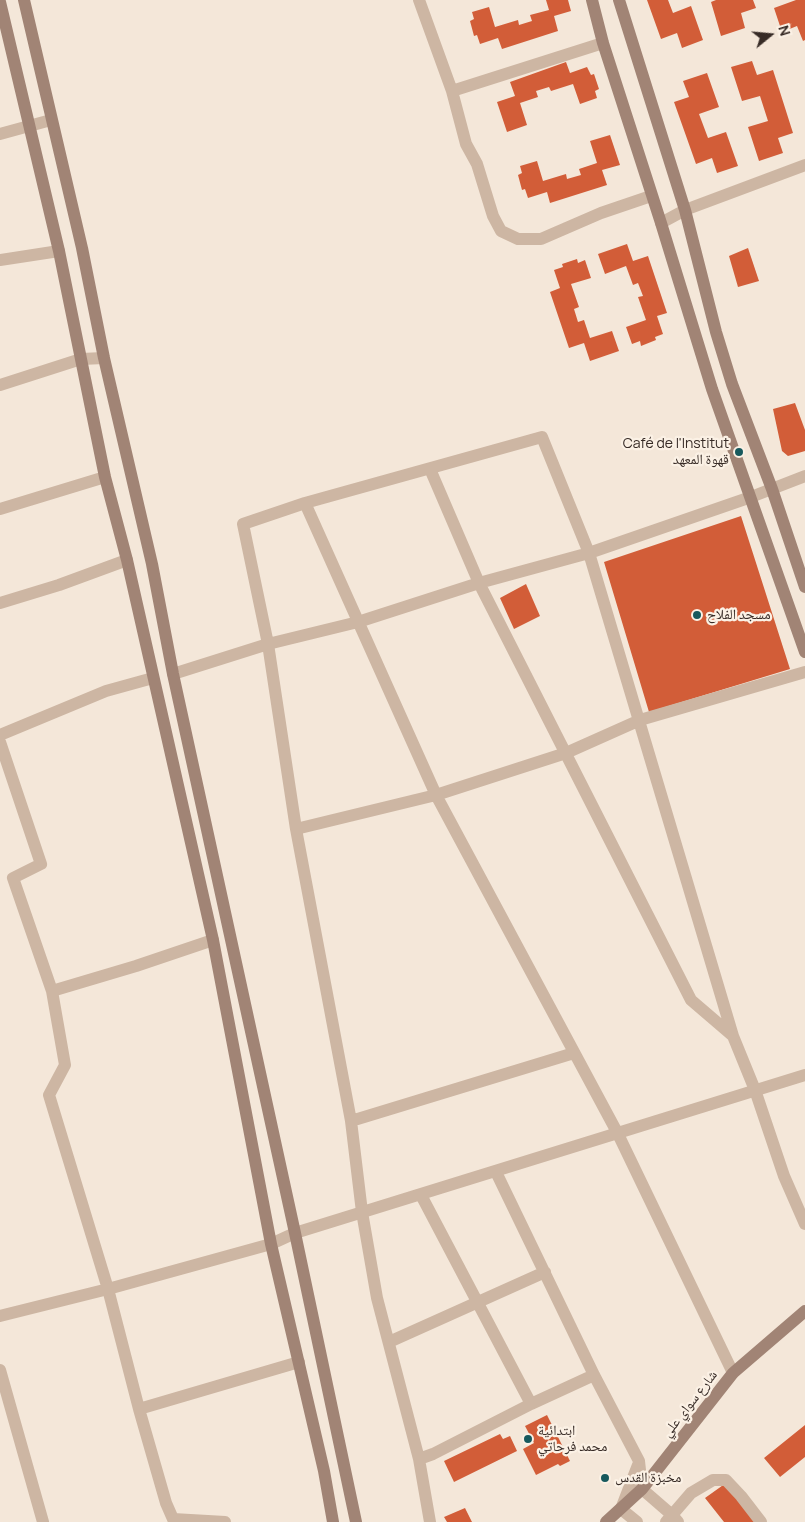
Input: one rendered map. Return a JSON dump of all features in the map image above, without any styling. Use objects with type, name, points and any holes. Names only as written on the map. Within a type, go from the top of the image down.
[{"type":"main road","points":[[24,0],[82,248],[104,358],[152,564],[173,674],[356,1522]]},
{"type":"main road","points":[[592,0],[603,43],[712,389],[751,497],[799,620],[805,652]]},
{"type":"main road","points":[[619,0],[685,210],[716,332],[732,384],[772,489],[805,587]]},
{"type":"main road","points":[[0,2],[59,251],[105,477],[127,560],[213,940],[271,1244],[324,1471],[333,1522]]},
{"type":"main road","points":[[712,389],[732,384]]},
{"type":"main road","name":"شارع سواي علي","points":[[606,1522],[642,1489],[733,1373],[805,1311]]},
{"type":"street","points":[[419,0],[452,91],[466,144],[477,164],[493,216],[501,231],[518,239],[541,238],[651,196]]},
{"type":"street","points":[[452,91],[603,43]]},
{"type":"street","points":[[0,134],[51,120]]},
{"type":"street","points":[[661,223],[685,210],[805,165]]},
{"type":"street","points":[[0,260],[59,251]]},
{"type":"street","points":[[0,385],[81,359],[104,358]]},
{"type":"street","points":[[430,1522],[419,1459],[377,1298],[362,1212],[351,1121],[296,830],[268,644],[243,524],[305,503],[542,437],[589,553],[733,1036],[755,1090],[784,1176],[805,1224]]},
{"type":"street","points":[[430,469],[479,583],[691,1000],[733,1036]]},
{"type":"street","points":[[173,674],[268,644],[358,622],[479,583],[589,553],[751,497],[805,476]]},
{"type":"street","points":[[0,510],[105,477]]},
{"type":"street","points":[[305,503],[436,795],[618,1134],[733,1373]]},
{"type":"street","points":[[0,603],[59,585],[127,560]]},
{"type":"street","points":[[296,830],[436,795],[566,753],[640,720],[805,672]]},
{"type":"street","points":[[0,735],[106,691],[153,678]]},
{"type":"street","points":[[0,742],[41,864],[13,878],[52,991],[65,1065],[49,1095],[108,1289],[166,1504],[172,1519],[224,1522]]},
{"type":"street","points":[[52,991],[136,966],[213,940]]},
{"type":"street","points":[[351,1121],[574,1053]]},
{"type":"street","points":[[0,1316],[108,1289],[271,1244],[295,1233],[805,1075]]},
{"type":"street","points":[[496,1172],[594,1375],[639,1461],[642,1489],[672,1520],[690,1493],[713,1480],[726,1480],[761,1522]]},
{"type":"street","points":[[421,1195],[531,1404]]},
{"type":"street","points":[[389,1342],[545,1272]]},
{"type":"street","points":[[139,1409],[299,1362]]},
{"type":"street","points":[[0,1370],[43,1522]]},
{"type":"street","points":[[419,1459],[433,1454],[531,1404],[594,1375]]},
{"type":"street","points":[[637,1522],[621,1509],[639,1461]]},
{"type":"building","points":[[546,0],[568,0],[571,11],[554,16],[558,31],[502,49],[498,38],[480,44],[477,35],[474,36],[470,21],[474,19],[472,12],[489,7],[495,27],[518,20],[519,25],[532,21],[530,15],[549,10]]},
{"type":"building","points":[[647,0],[668,0],[673,13],[691,6],[703,40],[682,48],[677,33],[661,39]]},
{"type":"building","points":[[716,0],[753,0],[756,8],[741,13],[745,28],[721,36],[711,2]]},
{"type":"building","points":[[796,0],[805,0],[805,40],[803,41],[797,26],[782,32],[774,8]]},
{"type":"building","points":[[752,61],[757,75],[773,70],[793,133],[778,138],[783,153],[759,161],[748,127],[768,121],[760,96],[742,101],[731,67]]},
{"type":"building","points":[[566,62],[570,73],[587,67],[591,75],[594,74],[599,89],[595,91],[597,98],[580,104],[573,84],[551,91],[549,87],[536,91],[538,97],[520,103],[527,125],[507,132],[497,102],[515,96],[510,82]]},
{"type":"building","points":[[707,73],[719,107],[699,114],[708,138],[726,132],[738,166],[717,173],[712,158],[696,164],[674,102],[689,97],[683,81]]},
{"type":"building","points":[[610,135],[620,165],[602,170],[607,185],[550,203],[547,192],[528,198],[525,189],[522,190],[518,175],[522,173],[520,166],[537,161],[543,181],[566,174],[567,179],[581,175],[579,169],[597,163],[590,141]]},
{"type":"building","points":[[627,244],[633,261],[648,256],[667,313],[657,316],[663,334],[655,337],[656,340],[641,346],[640,341],[632,344],[626,327],[646,320],[638,297],[643,296],[638,283],[633,285],[626,266],[605,274],[598,254]]},
{"type":"building","points":[[748,248],[759,281],[738,287],[729,256]]},
{"type":"building","points":[[577,259],[578,263],[585,260],[591,278],[571,284],[579,307],[574,309],[578,322],[584,320],[590,338],[612,331],[619,351],[590,361],[584,343],[569,348],[550,292],[560,288],[554,270],[563,267],[562,264]]},
{"type":"building","points":[[795,403],[805,430],[805,451],[788,456],[782,451],[773,409]]},
{"type":"building","name":"مسجد الفلاح","points":[[741,516],[790,669],[649,712],[604,562]]},
{"type":"building","points":[[526,584],[540,616],[514,629],[500,598]]},
{"type":"building","points":[[547,1415],[570,1461],[560,1466],[558,1464],[536,1475],[523,1449],[534,1443],[525,1426]]},
{"type":"building","points":[[805,1425],[805,1457],[780,1477],[764,1458]]},
{"type":"building","points":[[500,1434],[503,1439],[510,1436],[517,1451],[454,1482],[444,1461]]},
{"type":"building","points":[[726,1483],[756,1522],[724,1522],[705,1498]]},
{"type":"building","points":[[465,1508],[472,1522],[447,1522],[444,1517]]},
{"type":"place","name":"Café de l'Institut قهوة المعهد","points":[[739,452]]},
{"type":"place","name":"مسجد الفلاح","points":[[697,615]]},
{"type":"place","name":"ابتدائية محمد فرحاتي","points":[[528,1439]]},
{"type":"place","name":"مخبزة القدس","points":[[605,1478]]}]
